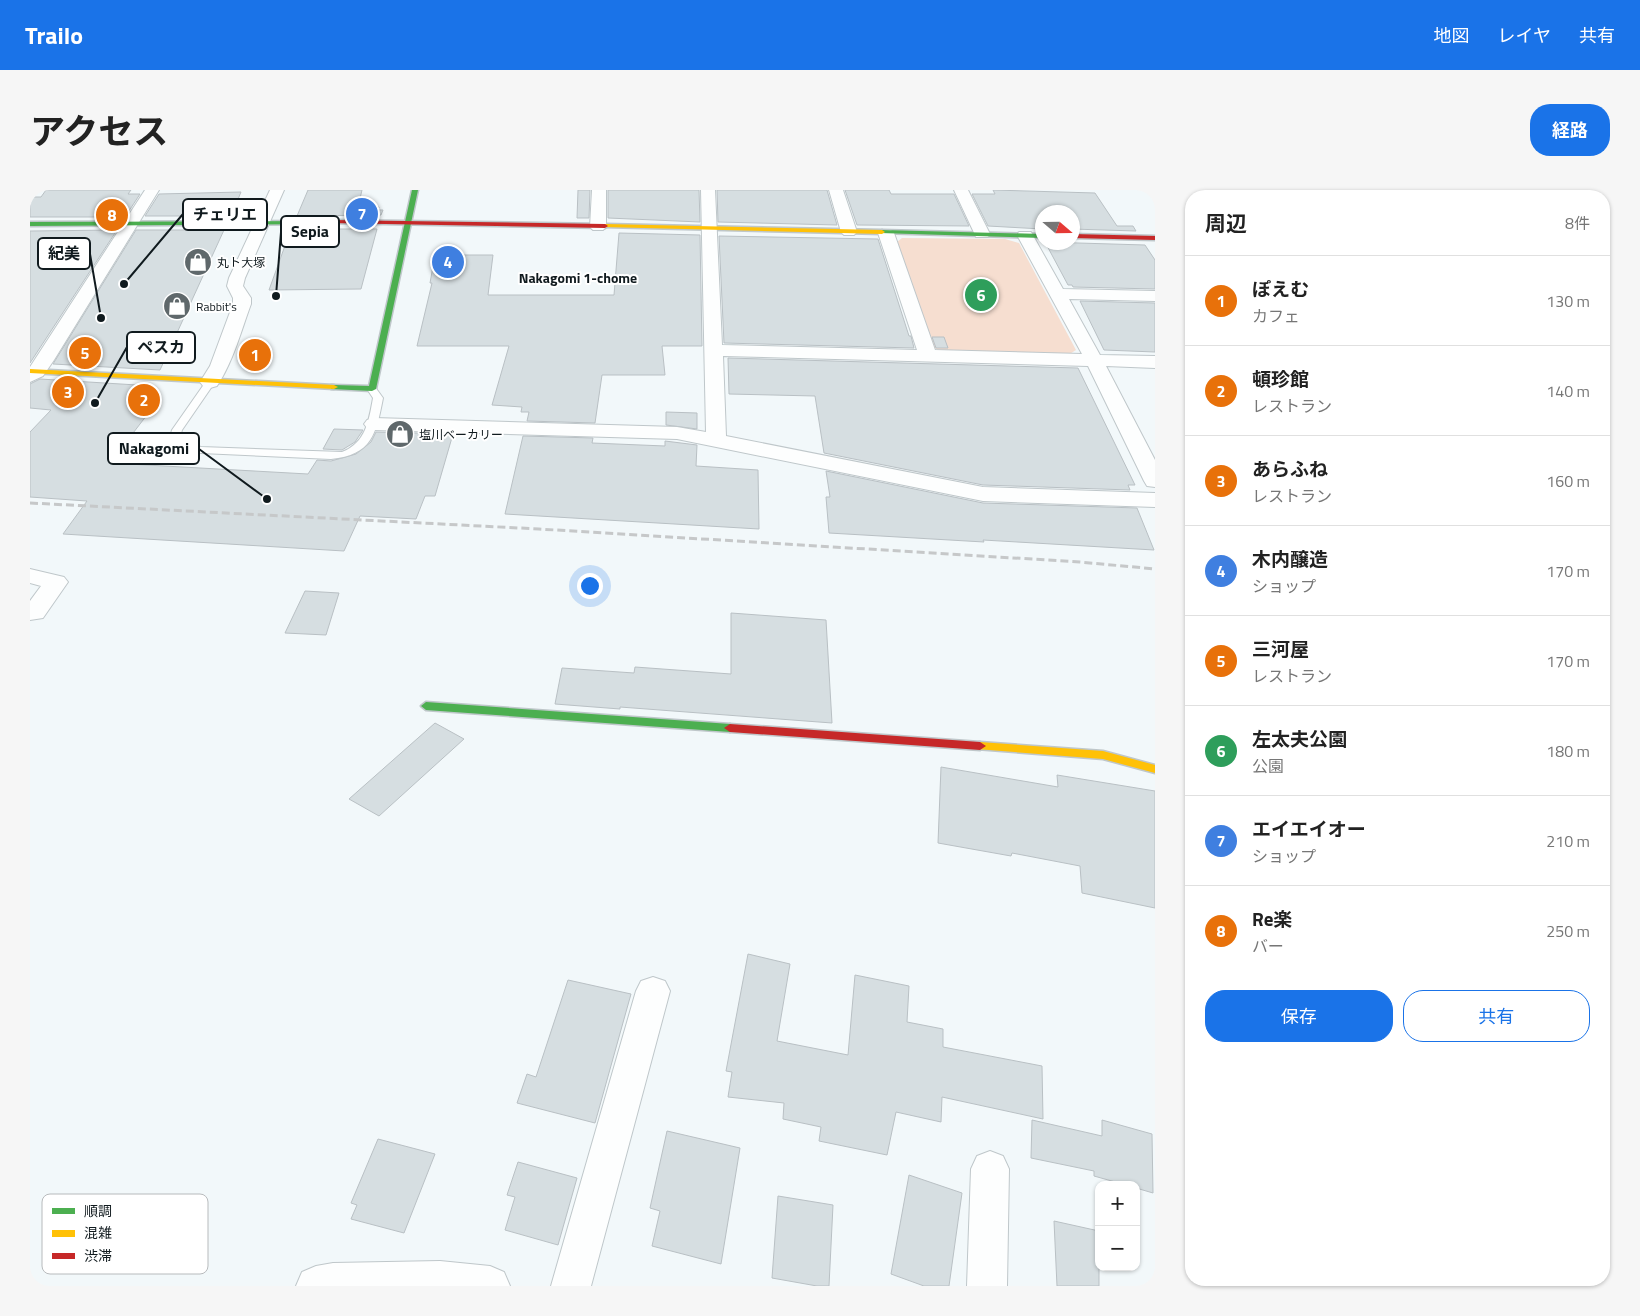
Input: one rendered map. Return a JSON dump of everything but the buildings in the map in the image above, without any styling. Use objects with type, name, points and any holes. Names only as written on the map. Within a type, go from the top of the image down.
[{"type":"street","points":[[32,373],[152,190]]},
{"type":"street","points":[[210,382],[219,366],[242,304],[242,298],[235,286],[277,190]]},
{"type":"street","points":[[32,373],[372,389],[410,222],[415,190]]},
{"type":"street","points":[[598,227],[599,190]]},
{"type":"street","points":[[708,190],[716,440]]},
{"type":"street","points":[[836,190],[849,232]]},
{"type":"street","points":[[961,190],[982,234]]},
{"type":"street","points":[[30,224],[410,222],[1034,235],[1058,294],[1094,360],[1155,482]]},
{"type":"street","points":[[886,232],[928,356]]},
{"type":"street","points":[[1080,236],[1155,238]]},
{"type":"street","points":[[1058,294],[1155,296]]},
{"type":"street","points":[[713,350],[1155,362]]},
{"type":"street","points":[[374,424],[677,433],[983,494],[1155,500]]},
{"type":"street","points":[[30,576],[56,582],[34,613]]},
{"type":"street","points":[[426,706],[1102,755],[1155,769]]},
{"type":"street","points":[[571,1286],[653,991]]},
{"type":"street","points":[[987,1286],[990,1169]]},
{"type":"street","points":[[316,1286],[333,1282],[440,1281],[490,1286]]},
{"type":"lane","points":[[210,382],[177,430],[175,438],[182,446],[201,450],[343,456],[353,454],[359,449],[374,424],[378,398],[372,389]]},
{"type":"shaded area","points":[[902,238],[1005,239],[1019,243],[1076,350],[1068,355],[941,352],[933,347],[897,242]]},
{"type":"railway","points":[[30,503],[539,529],[1080,562],[1155,569]]},
{"type":"traffic: fast","points":[[334,387],[372,389],[415,190]]},
{"type":"traffic: fast","points":[[30,224],[332,222]]},
{"type":"traffic: fast","points":[[882,232],[1035,236]]},
{"type":"traffic: fast","points":[[426,706],[730,728]]},
{"type":"traffic: slow","points":[[605,226],[882,232]]},
{"type":"traffic: slow","points":[[30,371],[334,387]]},
{"type":"traffic: slow","points":[[980,746],[1103,755],[1155,769]]},
{"type":"traffic: jam","points":[[332,222],[605,226]]},
{"type":"traffic: jam","points":[[1080,236],[1155,238]]},
{"type":"traffic: jam","points":[[730,728],[980,746]]},
{"type":"place","name":"エイエイオー","points":[[362,214]]},
{"type":"place","name":"Re楽","points":[[112,215]]},
{"type":"place","name":"丸ト大塚","points":[[198,262]]},
{"type":"place","name":"木内醸造","points":[[448,262]]},
{"type":"place","name":"チェリエ","points":[[124,284]]},
{"type":"place","name":"左太夫公園","points":[[981,295]]},
{"type":"place","name":"Sepia","points":[[276,296]]},
{"type":"place","name":"Rabbit's","points":[[177,306]]},
{"type":"place","name":"紀美","points":[[101,318]]},
{"type":"place","name":"三河屋","points":[[85,353]]},
{"type":"place","name":"ぽえむ","points":[[255,355]]},
{"type":"place","name":"あらふね","points":[[68,392]]},
{"type":"place","name":"頓珍館","points":[[144,400]]},
{"type":"place","name":"ペスカ","points":[[95,403]]},
{"type":"place","name":"塩川ベーカリー","points":[[400,434]]},
{"type":"place","name":"Nakagomi","points":[[267,499]]},
{"type":"district","name":"Nakagomi 1-chome","points":[[578,277]]}]
